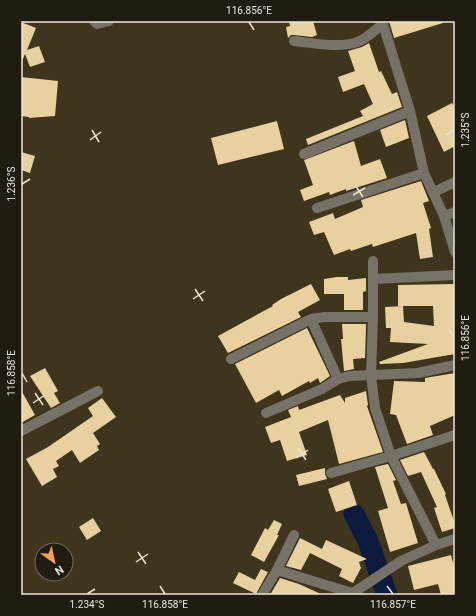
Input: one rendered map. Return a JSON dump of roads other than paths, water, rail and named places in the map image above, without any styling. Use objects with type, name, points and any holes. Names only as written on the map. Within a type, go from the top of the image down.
[{"type":"street","points":[[94,21],[97,24],[109,21]]},
{"type":"street","points":[[294,41],[319,44],[352,43],[360,41],[382,22],[410,111],[424,173],[444,216],[455,252]]},
{"type":"street","points":[[304,154],[410,111]]},
{"type":"street","points":[[317,208],[424,173]]},
{"type":"street","points":[[434,192],[455,182]]},
{"type":"street","points":[[444,216],[455,212]]},
{"type":"street","points":[[373,262],[374,279],[371,375],[375,408],[391,456],[436,545]]},
{"type":"street","points":[[374,279],[455,274]]},
{"type":"street","points":[[231,359],[311,319],[325,317],[373,317]]},
{"type":"street","points":[[311,319],[338,379]]},
{"type":"street","points":[[266,413],[322,389],[338,379],[349,376],[418,373],[455,364]]},
{"type":"street","points":[[21,431],[98,391]]},
{"type":"street","points":[[331,473],[391,456],[455,435]]},
{"type":"street","points":[[262,595],[277,570],[294,535]]},
{"type":"street","points":[[277,570],[351,594],[400,561],[436,545],[455,539]]},
{"type":"waterway","points":[[354,514],[368,541],[387,595]]}]
